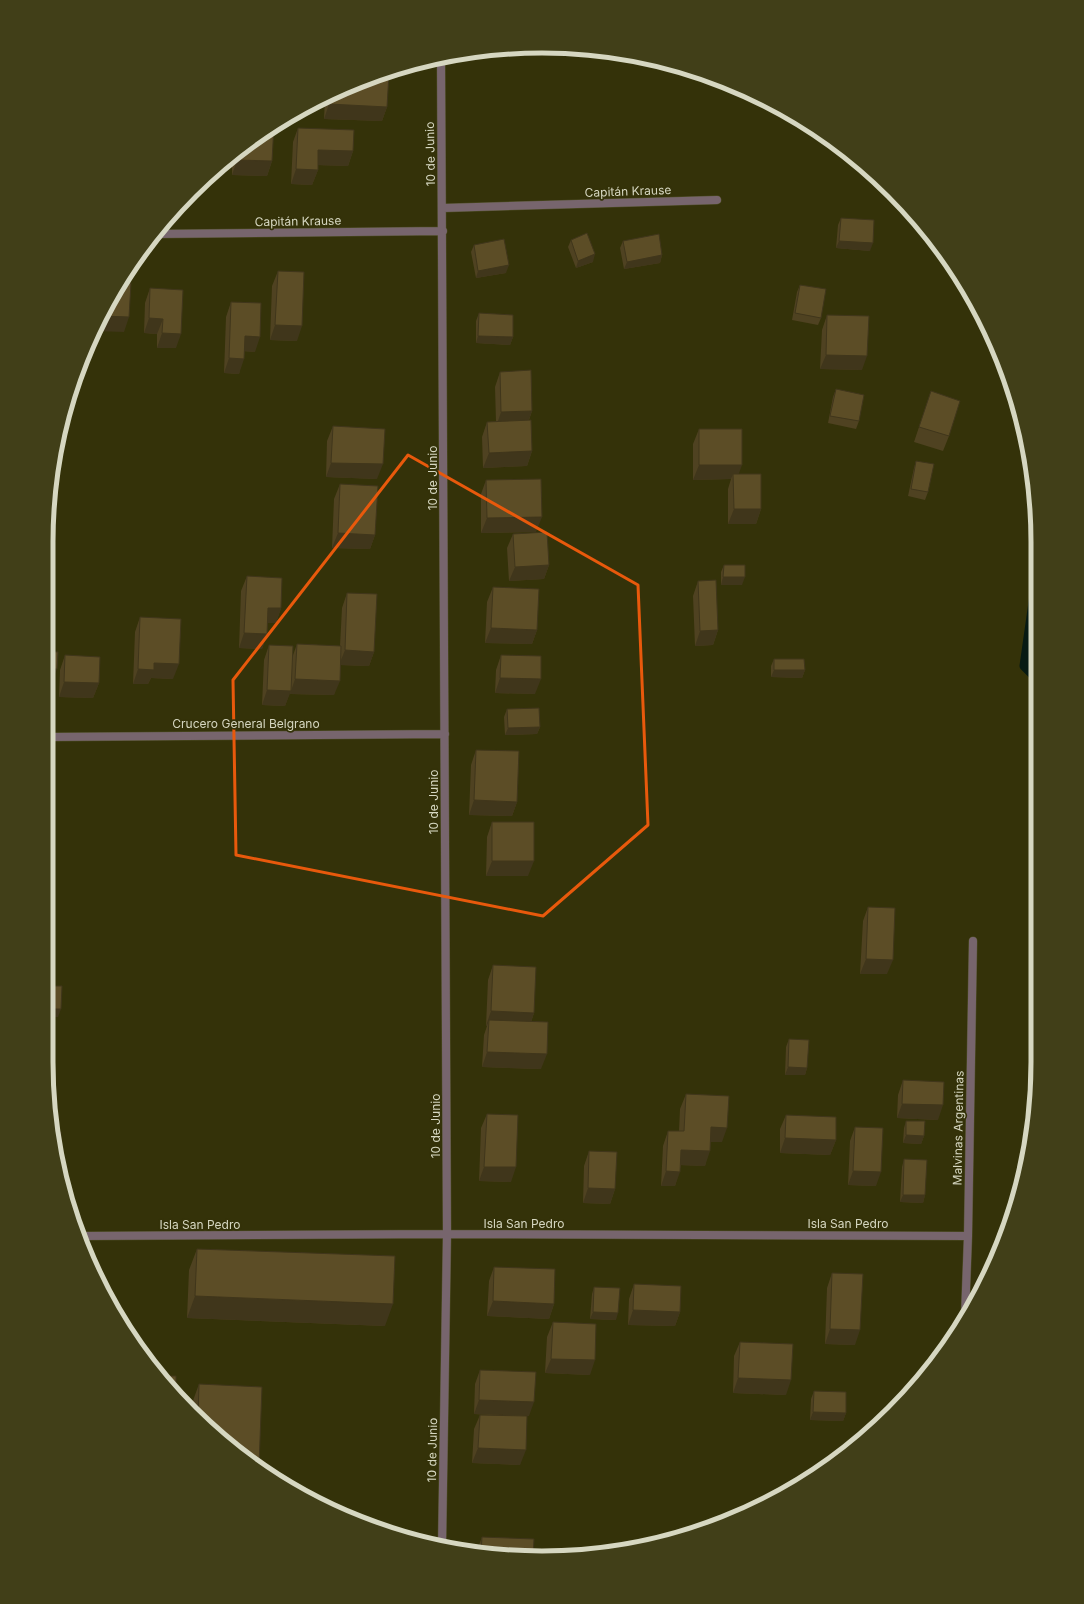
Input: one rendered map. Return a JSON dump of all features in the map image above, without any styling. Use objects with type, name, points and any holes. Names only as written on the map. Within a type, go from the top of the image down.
[{"type":"street","name":"10 de Junio","points":[[441,63],[447,1234],[442,1541]]},
{"type":"street","name":"Capitán Krause","points":[[443,208],[717,200]]},
{"type":"street","name":"Capitán Krause","points":[[162,234],[443,231]]},
{"type":"street","name":"Crucero General Belgrano","points":[[53,737],[445,734]]},
{"type":"street","name":"Malvinas Argentinas","points":[[965,1305],[973,941]]},
{"type":"street","name":"Isla San Pedro","points":[[85,1236],[447,1234],[968,1236]]},
{"type":"highlighted area","points":[[408,455],[638,585],[648,825],[543,916],[236,855],[233,680]]},
{"type":"building","points":[[389,78],[387,107],[329,104],[329,102],[355,90]]},
{"type":"building","points":[[298,128],[354,130],[353,151],[318,150],[318,170],[296,169]]},
{"type":"building","points":[[274,133],[272,161],[237,160],[244,154]]},
{"type":"building","points":[[841,218],[874,220],[873,243],[839,241]]},
{"type":"building","points":[[587,233],[595,254],[578,261],[571,240]]},
{"type":"building","points":[[659,234],[662,255],[627,262],[623,241]]},
{"type":"building","points":[[504,239],[509,265],[478,271],[474,245]]},
{"type":"building","points":[[278,271],[304,272],[302,326],[275,325]]},
{"type":"building","points":[[127,283],[131,283],[129,317],[108,316]]},
{"type":"building","points":[[800,285],[826,289],[821,318],[795,313]]},
{"type":"building","points":[[150,288],[183,290],[181,334],[162,333],[163,319],[149,318]]},
{"type":"building","points":[[231,302],[261,303],[260,337],[245,336],[244,359],[229,358]]},
{"type":"building","points":[[479,313],[513,315],[513,337],[478,336]]},
{"type":"building","points":[[827,315],[869,316],[867,356],[826,355]]},
{"type":"building","points":[[531,370],[532,411],[501,412],[500,372]]},
{"type":"building","points":[[836,389],[864,395],[859,421],[830,416]]},
{"type":"building","points":[[931,391],[960,401],[949,436],[919,427]]},
{"type":"building","points":[[531,420],[532,451],[489,453],[487,422]]},
{"type":"building","points":[[333,426],[385,429],[383,464],[331,463]]},
{"type":"building","points":[[699,429],[742,429],[742,465],[699,465]]},
{"type":"building","points":[[916,461],[934,464],[928,492],[911,489]]},
{"type":"building","points":[[733,474],[761,474],[761,509],[734,509]]},
{"type":"building","points":[[541,479],[542,517],[487,518],[486,480]]},
{"type":"building","points":[[340,484],[378,486],[375,535],[338,533]]},
{"type":"building","points":[[547,532],[549,565],[515,567],[513,534]]},
{"type":"building","points":[[724,565],[745,565],[745,577],[723,577]]},
{"type":"building","points":[[247,576],[282,578],[281,608],[268,608],[267,634],[244,633]]},
{"type":"building","points":[[716,580],[718,630],[700,631],[698,581]]},
{"type":"building","points":[[493,587],[539,589],[537,630],[491,628]]},
{"type":"building","points":[[347,593],[377,594],[374,652],[345,650]]},
{"type":"building","points":[[140,617],[181,619],[179,664],[154,663],[154,670],[138,669]]},
{"type":"building","points":[[297,644],[341,646],[340,681],[295,679]]},
{"type":"building","points":[[269,645],[293,646],[291,691],[267,690]]},
{"type":"building","points":[[53,652],[58,652],[57,669],[53,669]]},
{"type":"building","points":[[65,655],[100,657],[99,683],[64,682]]},
{"type":"building","points":[[501,655],[541,656],[541,679],[500,678]]},
{"type":"building","points":[[774,659],[804,659],[805,670],[774,670]]},
{"type":"building","points":[[539,708],[540,727],[508,728],[507,709]]},
{"type":"building","points":[[476,750],[519,751],[517,802],[474,800]]},
{"type":"building","points":[[492,822],[534,822],[534,861],[492,861]]},
{"type":"building","points":[[868,907],[895,908],[893,960],[866,959]]},
{"type":"building","points":[[493,965],[536,967],[534,1013],[491,1011]]},
{"type":"building","points":[[53,986],[62,986],[61,1009],[53,1009]]},
{"type":"building","points":[[489,1020],[548,1022],[547,1054],[487,1052]]},
{"type":"building","points":[[789,1039],[809,1040],[807,1068],[788,1067]]},
{"type":"building","points":[[903,1080],[944,1082],[943,1105],[902,1104]]},
{"type":"building","points":[[686,1094],[729,1096],[727,1128],[711,1127],[710,1151],[681,1150],[680,1172],[666,1171],[668,1131],[684,1131]]},
{"type":"building","points":[[487,1114],[518,1115],[516,1167],[484,1167]]},
{"type":"building","points":[[786,1115],[836,1117],[836,1140],[785,1138]]},
{"type":"building","points":[[906,1121],[925,1121],[924,1136],[906,1135]]},
{"type":"building","points":[[855,1127],[883,1128],[881,1172],[853,1171]]},
{"type":"building","points":[[58,1132],[61,1132],[60,1146]]},
{"type":"building","points":[[589,1151],[617,1152],[615,1189],[588,1188]]},
{"type":"building","points":[[904,1159],[927,1160],[925,1195],[903,1195]]},
{"type":"building","points":[[197,1249],[395,1256],[393,1304],[195,1296]]},
{"type":"building","points":[[494,1267],[555,1269],[554,1304],[493,1301]]},
{"type":"building","points":[[832,1273],[863,1274],[860,1330],[830,1329]]},
{"type":"building","points":[[634,1284],[681,1286],[680,1312],[633,1310]]},
{"type":"building","points":[[594,1287],[620,1288],[618,1313],[593,1312]]},
{"type":"building","points":[[553,1322],[596,1324],[595,1360],[551,1359]]},
{"type":"building","points":[[740,1342],[793,1344],[791,1380],[738,1378]]},
{"type":"building","points":[[480,1370],[536,1372],[534,1402],[479,1400]]},
{"type":"building","points":[[167,1376],[176,1376],[176,1386]]},
{"type":"building","points":[[199,1384],[262,1387],[259,1461],[220,1430],[198,1410]]},
{"type":"building","points":[[814,1391],[846,1392],[846,1413],[813,1412]]},
{"type":"building","points":[[480,1415],[527,1416],[526,1450],[478,1448]]},
{"type":"building","points":[[482,1537],[534,1539],[533,1551],[481,1547]]},
{"type":"waterway","points":[[1031,616],[1024,666],[1031,673]]}]
